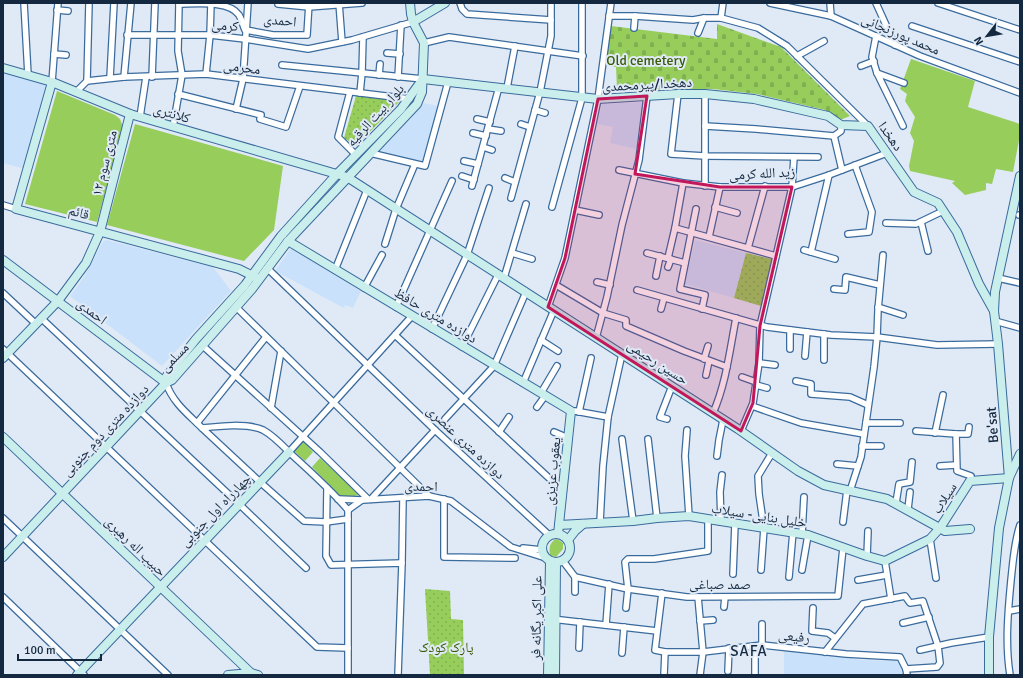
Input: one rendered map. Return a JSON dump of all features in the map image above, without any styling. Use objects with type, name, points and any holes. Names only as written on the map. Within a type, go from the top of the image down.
[{"type":"main road","points":[[410,3],[413,22],[424,42],[423,79]]},
{"type":"main road","points":[[413,22],[445,3]]},
{"type":"main road","name":"کلانتری","points":[[3,68],[52,82],[130,114],[347,177]]},
{"type":"main road","name":"دهخدا/پیرمحمدی","points":[[423,79],[598,99],[678,94],[705,94],[754,99],[828,116],[841,125],[868,126]]},
{"type":"main road","name":"بلوار بیت الرقیه","points":[[255,277],[281,236],[337,174],[410,99],[423,79]]},
{"type":"main road","name":"بلوار بیت الرقیه","points":[[255,277],[267,268],[288,241],[417,104],[422,92],[423,79]]},
{"type":"main road","points":[[16,209],[52,82]]},
{"type":"main road","name":"۱۲ متری سوم","points":[[4,354],[58,301],[86,263],[100,232],[130,114]]},
{"type":"main road","name":"دهخدا","points":[[868,126],[914,192],[938,203],[957,232],[979,284],[994,311]]},
{"type":"main road","name":"Be'sat","points":[[989,675],[989,637],[999,528],[1008,478],[998,344],[994,311],[995,292],[1020,176]]},
{"type":"main road","name":"حسین رحیمی","points":[[347,177],[672,386],[741,431],[798,471],[824,485],[887,499],[908,509],[945,531],[970,529]]},
{"type":"main road","name":"قائم","points":[[16,209],[239,269],[255,277]]},
{"type":"main road","name":"دوازده متری حافظ","points":[[288,241],[494,366],[543,395],[575,411]]},
{"type":"main road","name":"احمدی","points":[[3,260],[166,383]]},
{"type":"main road","name":"مسلمی","points":[[255,277],[237,308],[172,380],[166,383],[166,377],[255,277]]},
{"type":"main road","name":"دوازده متری دوم جنوبی","points":[[3,557],[166,383]]},
{"type":"main road","name":"یعقوب عزیزی","points":[[559,529],[568,438],[575,411]]},
{"type":"main road","name":"حبیب اله رهبری","points":[[3,437],[160,587],[255,674]]},
{"type":"main road","name":"چهارراه اول جنوبی","points":[[80,674],[120,629],[289,452]]},
{"type":"main road","points":[[970,481],[1008,478],[1020,454]]},
{"type":"main road","name":"سیلاب","points":[[940,528],[970,481]]},
{"type":"main road","name":"خلیل بنایی- سیلاب","points":[[559,529],[600,522],[633,521],[689,516],[793,532],[885,561]]},
{"type":"main road","points":[[568,540],[583,524]]},
{"type":"main road","points":[[885,561],[930,538],[940,528]]},
{"type":"main road","points":[[559,529],[568,540],[570,550],[569,554],[551,558],[543,541],[559,529]]},
{"type":"main road","name":"علی اکبر یگانه فر","points":[[551,558],[555,675]]},
{"type":"main road","name":"علی اکبر یگانه فر","points":[[548,675],[552,619]]},
{"type":"main road","points":[[228,675],[255,674]]},
{"type":"street","points":[[24,3],[28,75]]},
{"type":"street","points":[[52,82],[58,3]]},
{"type":"street","points":[[76,92],[87,81],[89,3]]},
{"type":"street","points":[[110,78],[114,3]]},
{"type":"street","points":[[124,77],[131,3]]},
{"type":"street","points":[[140,117],[149,77],[155,3]]},
{"type":"street","points":[[172,126],[182,75],[178,51],[179,4],[211,3],[229,6],[239,15],[246,34]]},
{"type":"street","points":[[206,74],[210,36],[211,3]]},
{"type":"street","points":[[236,109],[243,79],[248,3]]},
{"type":"street","name":"احمدی","points":[[278,4],[309,5],[362,3]]},
{"type":"street","points":[[460,3],[462,9],[467,14],[551,20]]},
{"type":"street","points":[[511,198],[540,92],[551,36],[550,3]]},
{"type":"street","points":[[552,207],[582,98],[582,3]]},
{"type":"street","points":[[523,383],[541,340],[565,258],[598,99],[611,3]]},
{"type":"street","points":[[721,18],[723,3]]},
{"type":"street","name":"محمد پورزنجانی","points":[[770,3],[830,16],[920,56],[1020,94]]},
{"type":"street","points":[[830,3],[830,16]]},
{"type":"street","points":[[876,3],[895,45]]},
{"type":"street","points":[[938,3],[1020,30]]},
{"type":"street","points":[[339,4],[342,42]]},
{"type":"street","name":"احمدی","points":[[246,34],[307,35],[309,5]]},
{"type":"street","points":[[57,10],[68,11]]},
{"type":"street","name":"دهخدا","points":[[609,16],[635,16],[693,20],[704,18],[721,18],[758,28],[787,46],[868,126]]},
{"type":"street","points":[[634,28],[635,16]]},
{"type":"street","points":[[698,33],[704,18]]},
{"type":"street","name":"کرمی","points":[[127,35],[210,36],[246,34],[308,49],[363,37],[413,22]]},
{"type":"street","points":[[398,77],[401,25]]},
{"type":"street","points":[[912,26],[1020,62]]},
{"type":"street","points":[[876,36],[872,57],[877,73],[904,126]]},
{"type":"street","points":[[360,93],[363,37]]},
{"type":"street","points":[[424,42],[448,37],[583,56]]},
{"type":"street","points":[[797,56],[824,41]]},
{"type":"street","points":[[472,186],[490,122],[503,88],[514,46]]},
{"type":"street","points":[[387,53],[400,54]]},
{"type":"street","points":[[54,54],[66,55]]},
{"type":"street","points":[[862,66],[874,61]]},
{"type":"street","points":[[379,75],[380,64]]},
{"type":"street","points":[[282,65],[423,79]]},
{"type":"street","points":[[877,73],[904,83]]},
{"type":"street","name":"محرمی","points":[[87,81],[124,77],[206,74],[410,99]]},
{"type":"street","points":[[370,153],[425,166],[448,82]]},
{"type":"street","points":[[178,94],[261,115],[260,119],[286,127],[300,86]]},
{"type":"street","points":[[350,92],[338,137],[356,155]]},
{"type":"street","points":[[678,94],[671,154],[705,156],[818,157]]},
{"type":"street","points":[[705,94],[705,186]]},
{"type":"street","points":[[596,338],[610,285],[622,225],[639,160],[646,96]]},
{"type":"street","points":[[535,110],[545,113]]},
{"type":"street","points":[[477,119],[490,122]]},
{"type":"street","points":[[521,124],[530,127]]},
{"type":"street","points":[[705,126],[834,136],[841,130],[841,125]]},
{"type":"street","points":[[488,129],[501,132]]},
{"type":"street","points":[[473,133],[486,136]]},
{"type":"street","points":[[834,136],[842,170]]},
{"type":"street","points":[[483,147],[492,150]]},
{"type":"street","name":"زید الله کرمی","points":[[619,170],[682,183],[705,186],[792,187],[887,153]]},
{"type":"street","points":[[741,431],[752,406],[759,363],[760,326],[792,187],[794,157]]},
{"type":"street","points":[[464,161],[478,164]]},
{"type":"street","points":[[385,244],[396,209],[415,164]]},
{"type":"street","points":[[848,234],[869,232],[872,212],[855,165]]},
{"type":"street","points":[[811,252],[829,175]]},
{"type":"street","points":[[462,176],[474,180]]},
{"type":"street","points":[[505,178],[515,182]]},
{"type":"street","points":[[396,307],[452,181]]},
{"type":"street","points":[[668,267],[682,183]]},
{"type":"street","points":[[748,248],[765,186]]},
{"type":"street","points":[[708,237],[720,187]]},
{"type":"street","points":[[432,328],[467,255],[489,188]]},
{"type":"street","points":[[335,270],[367,190]]},
{"type":"street","points":[[3,204],[16,209]]},
{"type":"street","points":[[462,347],[501,277],[512,253],[526,204]]},
{"type":"street","points":[[715,207],[737,213]]},
{"type":"street","points":[[696,209],[680,289],[705,295],[702,308]]},
{"type":"street","points":[[575,210],[599,215]]},
{"type":"street","points":[[886,223],[916,224],[943,211]]},
{"type":"street","points":[[921,222],[928,251]]},
{"type":"street","points":[[675,228],[776,256]]},
{"type":"street","points":[[804,250],[835,259]]},
{"type":"street","points":[[512,253],[532,259]]},
{"type":"street","points":[[647,253],[685,263]]},
{"type":"street","points":[[364,288],[382,255]]},
{"type":"street","points":[[843,522],[849,490],[858,466],[866,422],[874,367],[883,255]]},
{"type":"street","points":[[656,276],[660,256]]},
{"type":"street","name":"دوازده متری عنصری","points":[[267,268],[435,430],[549,535]]},
{"type":"street","points":[[834,289],[845,290],[846,277],[880,286]]},
{"type":"street","points":[[998,278],[1020,283]]},
{"type":"street","points":[[597,282],[610,285]]},
{"type":"street","points":[[556,285],[603,313],[626,320],[626,326],[727,367]]},
{"type":"street","points":[[636,290],[760,326],[824,334],[877,337],[938,345],[998,344]]},
{"type":"street","points":[[445,419],[494,366],[526,292]]},
{"type":"street","points":[[3,293],[38,321],[140,411],[306,568]]},
{"type":"street","points":[[661,308],[664,298]]},
{"type":"street","points":[[878,307],[903,315]]},
{"type":"street","points":[[237,308],[430,496]]},
{"type":"street","points":[[289,452],[412,316]]},
{"type":"street","points":[[712,413],[716,405],[727,367],[736,318]]},
{"type":"street","points":[[995,321],[1020,328]]},
{"type":"street","points":[[790,330],[790,349]]},
{"type":"street","points":[[653,338],[656,331]]},
{"type":"street","points":[[805,356],[807,332]]},
{"type":"street","points":[[824,334],[824,360]]},
{"type":"street","points":[[395,335],[563,491]]},
{"type":"street","points":[[197,423],[266,337]]},
{"type":"street","points":[[541,340],[558,351]]},
{"type":"street","points":[[203,346],[272,408],[367,499]]},
{"type":"street","points":[[706,374],[708,346]]},
{"type":"street","points":[[272,408],[281,351]]},
{"type":"street","points":[[4,354],[106,447],[317,647],[348,648]]},
{"type":"street","points":[[600,522],[603,466],[608,417],[622,354]]},
{"type":"street","points":[[591,358],[575,411],[608,417]]},
{"type":"street","points":[[759,363],[775,365]]},
{"type":"street","points":[[537,407],[557,366]]},
{"type":"street","points":[[742,377],[767,388]]},
{"type":"street","points":[[796,381],[811,384],[811,394],[850,397],[868,404]]},
{"type":"street","points":[[166,383],[169,393],[176,403],[304,521],[326,522],[348,519]]},
{"type":"street","points":[[667,418],[660,417],[672,386]]},
{"type":"street","points":[[936,433],[943,395]]},
{"type":"street","points":[[752,406],[801,423],[864,434]]},
{"type":"street","points":[[499,432],[509,417]]},
{"type":"street","points":[[717,456],[724,420]]},
{"type":"street","points":[[866,422],[900,423]]},
{"type":"street","points":[[202,428],[225,425],[244,426],[263,430],[277,440],[348,510],[348,675]]},
{"type":"street","points":[[916,431],[968,434],[969,427]]},
{"type":"street","points":[[348,510],[367,499],[400,468],[435,430]]},
{"type":"street","points":[[687,430],[685,456],[689,516]]},
{"type":"street","points":[[554,432],[568,438]]},
{"type":"street","points":[[956,434],[956,471],[971,476],[970,481]]},
{"type":"street","points":[[622,438],[633,521]]},
{"type":"street","points":[[648,439],[657,518]]},
{"type":"street","points":[[862,446],[880,446]]},
{"type":"street","points":[[761,570],[764,528],[758,476],[772,453]]},
{"type":"street","points":[[896,503],[899,484],[910,482],[912,462]]},
{"type":"street","points":[[837,464],[858,466]]},
{"type":"street","points":[[940,466],[956,465]]},
{"type":"street","points":[[721,522],[720,492],[722,475]]},
{"type":"street","points":[[327,488],[326,556],[331,565],[402,563]]},
{"type":"street","points":[[908,509],[910,492]]},
{"type":"street","name":"احمدی","points":[[338,499],[430,496],[444,499],[451,501],[466,511],[511,548],[551,558]]},
{"type":"street","points":[[802,570],[805,535],[804,497]]},
{"type":"street","points":[[398,675],[403,498]]},
{"type":"street","points":[[444,499],[444,557],[515,558]]},
{"type":"street","points":[[3,518],[168,675]]},
{"type":"street","points":[[626,608],[628,589],[625,562],[628,559],[654,559],[708,551],[708,520]]},
{"type":"street","points":[[733,574],[735,524]]},
{"type":"street","points":[[1010,675],[1008,645],[1009,611],[1013,556],[1019,529]]},
{"type":"street","points":[[867,556],[868,531]]},
{"type":"street","points":[[789,577],[793,532]]},
{"type":"street","points":[[930,538],[936,578]]},
{"type":"street","name":"صمد صباغی","points":[[575,577],[628,589],[687,597],[838,596],[843,548]]},
{"type":"street","points":[[551,558],[575,577],[575,592]]},
{"type":"street","points":[[885,561],[891,599]]},
{"type":"street","points":[[858,580],[887,575]]},
{"type":"street","points":[[606,625],[609,584]]},
{"type":"street","points":[[662,593],[655,650],[666,652],[664,675]]},
{"type":"street","points":[[825,652],[863,604],[905,596],[910,603],[923,601],[938,646],[940,663],[937,667],[907,672]]},
{"type":"street","points":[[3,597],[80,674]]},
{"type":"street","points":[[698,597],[703,652],[700,675]]},
{"type":"street","points":[[724,608],[725,597]]},
{"type":"street","points":[[813,608],[812,631],[828,633],[835,638]]},
{"type":"street","points":[[1009,611],[1020,609]]},
{"type":"street","points":[[903,623],[928,617]]},
{"type":"street","points":[[552,619],[657,631]]},
{"type":"street","points":[[700,622],[713,620]]},
{"type":"street","points":[[578,648],[580,622]]},
{"type":"street","points":[[762,624],[762,645]]},
{"type":"street","points":[[622,653],[624,627]]},
{"type":"street","points":[[920,650],[989,637]]},
{"type":"street","name":"رفیعی","points":[[666,652],[703,652],[762,645],[825,652],[900,656],[907,672]]},
{"type":"street","points":[[755,646],[755,675]]},
{"type":"street","points":[[728,671],[729,648]]},
{"type":"highlighted area","points":[[647,96],[635,174],[720,187],[792,187],[760,326],[753,403],[741,431],[548,307],[565,258],[598,99]]},
{"type":"shaded area","points":[[3,73],[46,84],[25,169],[3,163]]},
{"type":"shaded area","points":[[642,102],[636,149],[610,143],[613,127],[597,124],[602,104]]},
{"type":"shaded area","points":[[424,103],[438,106],[422,164],[379,152]]},
{"type":"shaded area","points":[[107,240],[213,267],[231,291],[162,366],[70,296],[84,277],[103,241]]},
{"type":"shaded area","points":[[695,240],[746,253],[734,298],[685,284]]},
{"type":"shaded area","points":[[291,248],[361,291],[353,308],[345,305],[344,308],[275,271]]},
{"type":"shaded area","points":[[784,650],[863,660],[897,661],[903,669],[904,675],[784,675]]},
{"type":"green space","name":"Old cemetery","points":[[717,24],[781,47],[850,116],[840,120],[825,110],[757,94],[713,89],[617,90],[616,67],[606,65],[611,26],[717,39]]},
{"type":"green space","points":[[911,59],[975,81],[968,107],[1020,124],[1020,135],[1013,172],[996,169],[992,184],[986,183],[986,190],[965,195],[952,183],[955,181],[910,171],[909,166],[914,141],[910,133],[915,117],[905,101],[907,94],[900,89]]},
{"type":"green space","points":[[57,91],[115,115],[120,119],[123,127],[97,222],[25,204]]},
{"type":"green space","points":[[356,96],[400,101],[356,146],[344,138]]},
{"type":"green space","points":[[135,124],[283,166],[274,230],[244,261],[107,225]]},
{"type":"green space","points":[[746,253],[772,259],[761,306],[734,298]]},
{"type":"green space","points":[[303,441],[313,452],[305,461],[294,451]]},
{"type":"green space","points":[[320,458],[360,495],[342,498],[312,467]]},
{"type":"green space","points":[[556,539],[563,543],[563,549],[556,557],[550,555],[550,546]]},
{"type":"green space","name":"پارک کودک","points":[[425,589],[450,591],[451,619],[463,620],[464,675],[430,675]]},
{"type":"district","name":"SAFA","points":[[749,651]]}]
